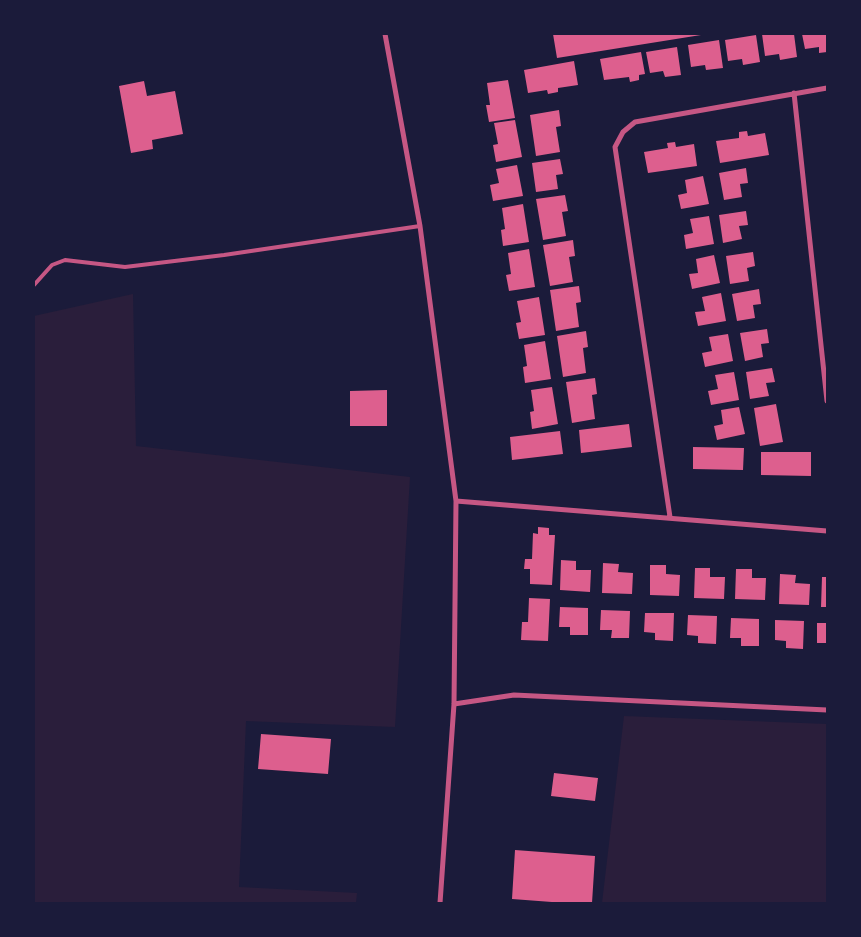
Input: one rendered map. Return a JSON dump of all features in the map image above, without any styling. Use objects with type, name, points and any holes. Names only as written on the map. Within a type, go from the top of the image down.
[{"type":"street","points":[[385,34],[420,226],[456,501],[454,704],[440,903]]},
{"type":"street","points":[[670,517],[615,147],[622,132],[635,122],[827,88]]},
{"type":"street","points":[[794,93],[827,401]]},
{"type":"street","points":[[456,501],[827,531]]},
{"type":"street","points":[[454,704],[514,695],[827,710]]},
{"type":"lane","points":[[34,285],[52,265],[65,260],[125,267],[224,255],[420,226]]},
{"type":"shaded area","points":[[133,294],[136,446],[410,477],[395,727],[246,721],[239,887],[357,893],[356,903],[34,903],[34,316]]},
{"type":"shaded area","points":[[624,716],[827,724],[827,903],[602,903]]},
{"type":"building","points":[[553,34],[701,34],[701,35],[557,58]]},
{"type":"building","points":[[762,34],[794,34],[797,57],[780,60],[779,54],[765,56]]},
{"type":"building","points":[[802,34],[827,34],[827,52],[819,53],[819,47],[805,49]]},
{"type":"building","points":[[756,35],[760,62],[743,65],[742,59],[728,61],[725,40]]},
{"type":"building","points":[[719,40],[723,68],[706,70],[705,65],[691,67],[688,45]]},
{"type":"building","points":[[677,47],[681,75],[665,77],[663,71],[650,73],[646,52]]},
{"type":"building","points":[[641,52],[645,74],[639,75],[639,80],[630,82],[629,77],[604,80],[600,59]]},
{"type":"building","points":[[574,61],[578,85],[558,88],[558,92],[548,94],[547,90],[528,93],[524,70]]},
{"type":"building","points":[[508,80],[515,118],[489,122],[486,105],[490,105],[487,83]]},
{"type":"building","points":[[144,81],[147,96],[175,91],[183,134],[152,140],[153,149],[131,153],[119,86]]},
{"type":"building","points":[[559,110],[561,126],[556,127],[560,152],[536,156],[530,115]]},
{"type":"building","points":[[515,120],[522,157],[496,162],[493,145],[498,144],[494,123]]},
{"type":"building","points":[[747,131],[748,136],[765,133],[769,155],[720,163],[716,141],[739,138],[739,132]]},
{"type":"building","points":[[675,142],[676,147],[694,144],[697,166],[648,173],[644,152],[668,148],[667,143]]},
{"type":"building","points":[[560,159],[563,174],[556,175],[558,189],[536,192],[532,163]]},
{"type":"building","points":[[517,165],[523,196],[493,201],[490,185],[499,183],[496,169]]},
{"type":"building","points":[[746,168],[748,183],[740,184],[742,197],[724,200],[719,173]]},
{"type":"building","points":[[703,176],[709,204],[681,209],[678,195],[687,193],[685,180]]},
{"type":"building","points":[[565,195],[568,211],[562,212],[566,236],[543,240],[536,199]]},
{"type":"building","points":[[523,204],[529,242],[503,246],[501,230],[505,229],[502,208]]},
{"type":"building","points":[[746,211],[748,225],[739,226],[742,239],[723,243],[719,215]]},
{"type":"building","points":[[709,216],[714,244],[686,249],[684,235],[693,233],[690,219]]},
{"type":"building","points":[[573,240],[575,256],[569,257],[573,282],[550,286],[543,245]]},
{"type":"building","points":[[529,249],[535,287],[509,291],[506,275],[511,274],[508,253]]},
{"type":"building","points":[[753,252],[755,266],[747,268],[749,281],[730,284],[726,256]]},
{"type":"building","points":[[714,255],[720,283],[692,289],[689,274],[698,273],[696,259]]},
{"type":"building","points":[[579,286],[581,302],[576,303],[579,327],[556,331],[550,290]]},
{"type":"building","points":[[759,289],[761,304],[753,305],[755,318],[737,321],[732,294]]},
{"type":"building","points":[[721,293],[726,321],[698,326],[695,312],[705,311],[702,297]]},
{"type":"building","points":[[539,297],[545,335],[519,339],[516,323],[521,322],[517,301]]},
{"type":"building","points":[[767,329],[769,343],[761,344],[763,357],[745,361],[740,333]]},
{"type":"building","points":[[586,331],[588,347],[583,348],[586,373],[563,377],[557,336]]},
{"type":"building","points":[[728,334],[733,361],[705,367],[702,353],[712,351],[709,337]]},
{"type":"building","points":[[545,341],[551,379],[525,383],[523,367],[527,366],[524,345]]},
{"type":"building","points":[[772,368],[775,382],[766,383],[769,396],[750,399],[746,372]]},
{"type":"building","points":[[734,372],[739,400],[711,405],[708,391],[718,389],[715,375]]},
{"type":"building","points":[[595,378],[597,394],[592,395],[595,419],[572,423],[566,382]]},
{"type":"building","points":[[552,387],[558,424],[532,429],[530,412],[534,411],[531,390]]},
{"type":"building","points":[[387,390],[387,426],[350,426],[350,391]]},
{"type":"building","points":[[776,404],[783,442],[760,446],[754,408]]},
{"type":"building","points":[[739,407],[745,434],[717,440],[714,426],[723,424],[721,410]]},
{"type":"building","points":[[629,424],[632,447],[581,453],[579,430]]},
{"type":"building","points":[[560,431],[563,454],[512,460],[510,437]]},
{"type":"building","points":[[693,447],[744,448],[743,470],[693,469]]},
{"type":"building","points":[[761,452],[811,452],[811,476],[761,475]]},
{"type":"building","points":[[538,527],[549,528],[549,535],[555,535],[552,585],[530,584],[530,569],[524,569],[525,559],[532,559],[533,533],[538,534]]},
{"type":"building","points":[[561,560],[576,561],[576,570],[591,570],[590,592],[560,590]]},
{"type":"building","points":[[603,563],[619,564],[618,572],[633,573],[632,594],[602,593]]},
{"type":"building","points":[[650,565],[666,565],[666,574],[680,575],[679,596],[650,595]]},
{"type":"building","points":[[695,568],[710,568],[710,577],[725,577],[724,599],[694,598]]},
{"type":"building","points":[[736,569],[752,569],[752,578],[766,578],[765,600],[735,599]]},
{"type":"building","points":[[780,574],[796,575],[795,583],[810,584],[809,605],[779,604]]},
{"type":"building","points":[[822,577],[827,577],[827,607],[821,607]]},
{"type":"building","points":[[529,598],[550,599],[548,641],[521,640],[522,622],[528,622]]},
{"type":"building","points":[[560,607],[588,608],[588,635],[570,635],[570,627],[559,627]]},
{"type":"building","points":[[601,610],[630,611],[629,638],[611,638],[612,630],[600,630]]},
{"type":"building","points":[[645,613],[674,613],[673,641],[655,640],[655,633],[644,632]]},
{"type":"building","points":[[688,615],[717,616],[716,644],[698,643],[698,636],[687,635]]},
{"type":"building","points":[[731,618],[759,619],[759,646],[741,646],[741,638],[730,638]]},
{"type":"building","points":[[775,620],[804,621],[803,649],[786,648],[786,641],[775,640]]},
{"type":"building","points":[[817,623],[827,623],[827,643],[817,643]]},
{"type":"building","points":[[261,734],[331,739],[328,774],[258,769]]},
{"type":"building","points":[[554,773],[598,778],[595,801],[551,796]]},
{"type":"building","points":[[515,850],[595,856],[592,903],[512,899]]}]
